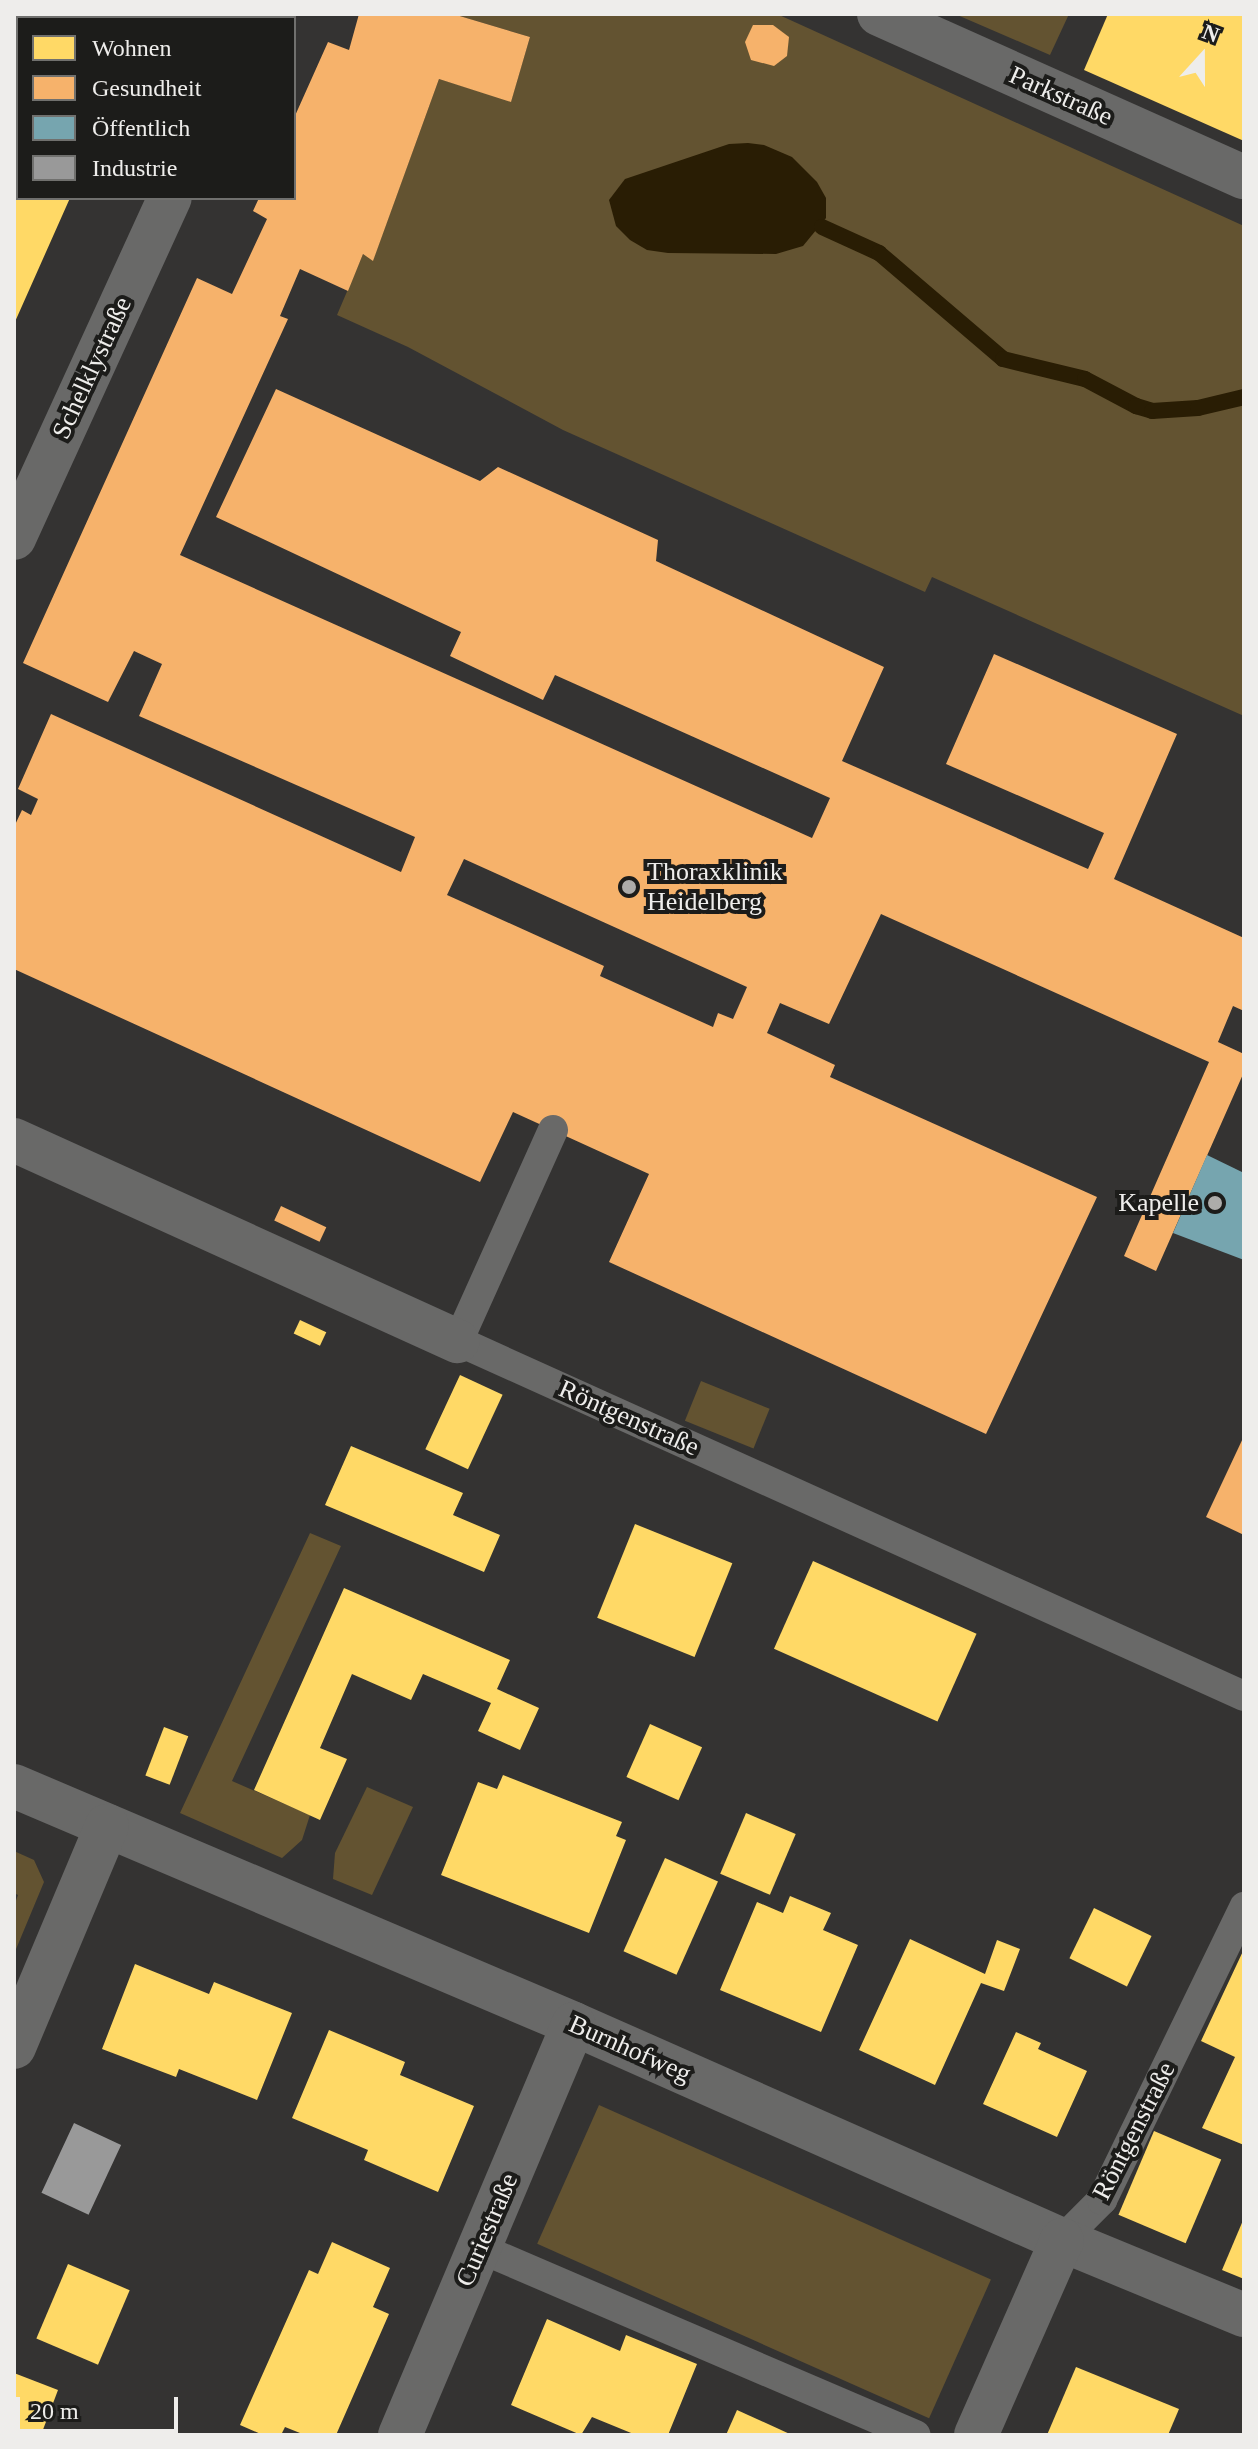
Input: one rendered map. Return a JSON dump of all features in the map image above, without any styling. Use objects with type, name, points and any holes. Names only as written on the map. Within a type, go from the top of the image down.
[{"type":"street","name":"Parkstraße","points":[[879,14],[1244,177]]},
{"type":"street","name":"Schelklystraße","points":[[14,538],[169,200]]},
{"type":"street","name":"Röntgenstraße","points":[[14,1140],[458,1341]]},
{"type":"street","name":"Burnhofweg","points":[[14,1786],[574,2024],[1062,2240],[1244,2315]]},
{"type":"street","points":[[14,2047],[107,1826]]},
{"type":"street","name":"Curiestraße","points":[[400,2435],[574,2024]]},
{"type":"street","name":"Röntgenstraße","points":[[976,2435],[1062,2240]]},
{"type":"lane","points":[[458,1341],[553,1130]]},
{"type":"lane","name":"Röntgenstraße","points":[[458,1341],[1244,1696]]},
{"type":"lane","name":"Röntgenstraße","points":[[1062,2240],[1102,2200],[1244,1907]]},
{"type":"lane","points":[[479,2248],[916,2435]]},
{"type":"shaded area","points":[[14,14],[217,14],[16,16],[14,21]]},
{"type":"shaded area","points":[[453,14],[777,14],[1244,226],[1244,716],[932,577],[925,592],[563,430],[408,347],[337,315],[363,254],[373,260],[439,79],[511,101],[530,37]]},
{"type":"shaded area","points":[[955,14],[1069,14],[1050,55]]},
{"type":"shaded area","points":[[729,144],[764,145],[792,157],[817,182],[826,198],[826,218],[803,246],[776,254],[668,253],[647,250],[630,240],[616,226],[609,200],[625,179]]},
{"type":"shaded area","points":[[701,1381],[770,1409],[754,1449],[685,1421]]},
{"type":"shaded area","points":[[310,1533],[341,1546],[232,1781],[310,1815],[302,1840],[282,1858],[180,1813]]},
{"type":"shaded area","points":[[367,1787],[413,1807],[372,1895],[333,1879],[335,1853]]},
{"type":"shaded area","points":[[14,1851],[34,1860],[44,1882],[14,1954],[14,1906],[18,1895],[14,1893]]},
{"type":"shaded area","points":[[599,2105],[991,2279],[929,2418],[537,2244]]},
{"type":"building: Wohnen","points":[[122,14],[163,14],[162,16]]},
{"type":"building: Wohnen","points":[[1108,14],[1244,14],[1244,141],[1084,70]]},
{"type":"building: Wohnen","points":[[16,126],[16,200],[69,200],[14,324]]},
{"type":"building: Wohnen","points":[[300,1320],[326,1332],[320,1346],[294,1334]]},
{"type":"building: Wohnen","points":[[460,1375],[503,1395],[468,1469],[425,1449]]},
{"type":"building: Wohnen","points":[[351,1446],[463,1493],[453,1515],[500,1535],[484,1572],[325,1505]]},
{"type":"building: Wohnen","points":[[635,1524],[732,1563],[695,1657],[597,1618]]},
{"type":"building: Wohnen","points":[[813,1561],[977,1634],[937,1722],[774,1649]]},
{"type":"building: Wohnen","points":[[344,1588],[510,1660],[497,1689],[539,1708],[520,1750],[478,1731],[491,1703],[423,1674],[411,1700],[352,1674],[320,1748],[347,1759],[320,1820],[254,1790]]},
{"type":"building: Wohnen","points":[[650,1724],[702,1747],[678,1800],[626,1777]]},
{"type":"building: Wohnen","points":[[164,1727],[188,1736],[170,1785],[145,1776]]},
{"type":"building: Wohnen","points":[[503,1775],[622,1822],[616,1836],[626,1840],[589,1933],[441,1875],[478,1782],[497,1789]]},
{"type":"building: Wohnen","points":[[746,1813],[796,1834],[770,1895],[720,1874]]},
{"type":"building: Wohnen","points":[[665,1858],[718,1882],[676,1975],[624,1951]]},
{"type":"building: Wohnen","points":[[790,1896],[831,1913],[823,1930],[858,1945],[821,2032],[720,1990],[757,1902],[783,1913]]},
{"type":"building: Wohnen","points":[[1094,1908],[1152,1936],[1127,1986],[1069,1958]]},
{"type":"building: Wohnen","points":[[910,1939],[985,1974],[997,1940],[1020,1949],[1004,1991],[981,1983],[935,2085],[859,2050]]},
{"type":"building: Wohnen","points":[[1244,1949],[1244,2145],[1202,2128],[1235,2057],[1201,2041]]},
{"type":"building: Wohnen","points":[[135,1964],[209,1994],[214,1982],[292,2013],[257,2100],[179,2069],[176,2077],[102,2049]]},
{"type":"building: Wohnen","points":[[329,2030],[405,2062],[400,2075],[474,2106],[438,2192],[364,2160],[368,2150],[292,2118]]},
{"type":"building: Wohnen","points":[[1016,2032],[1041,2043],[1038,2049],[1087,2071],[1057,2137],[983,2104]]},
{"type":"building: Wohnen","points":[[1154,2131],[1221,2160],[1186,2243],[1118,2215]]},
{"type":"building: Wohnen","points":[[1244,2218],[1244,2279],[1222,2270]]},
{"type":"building: Wohnen","points":[[332,2242],[390,2268],[373,2307],[389,2314],[336,2435],[305,2435],[285,2427],[281,2435],[263,2435],[240,2425],[309,2270],[318,2274]]},
{"type":"building: Wohnen","points":[[68,2264],[130,2290],[98,2365],[36,2339]]},
{"type":"building: Wohnen","points":[[547,2319],[620,2351],[626,2335],[697,2364],[668,2435],[636,2435],[592,2417],[581,2435],[511,2405]]},
{"type":"building: Wohnen","points":[[1076,2367],[1179,2409],[1168,2435],[1047,2435]]},
{"type":"building: Wohnen","points":[[14,2373],[58,2390],[41,2435],[14,2435]]},
{"type":"building: Wohnen","points":[[737,2410],[792,2435],[726,2435]]},
{"type":"building: Gesundheit","points":[[359,14],[453,14],[530,37],[511,102],[439,79],[373,261],[363,254],[348,291],[300,269],[280,316],[288,319],[180,555],[812,838],[830,798],[555,675],[543,700],[450,656],[461,632],[216,517],[276,389],[480,481],[498,467],[658,540],[656,561],[884,667],[842,761],[1088,869],[1104,833],[946,764],[994,654],[1177,734],[1114,879],[1244,938],[1244,1011],[1233,1006],[1218,1042],[1244,1054],[1244,1072],[1156,1271],[1124,1256],[1209,1062],[881,914],[829,1024],[780,1003],[767,1033],[835,1065],[830,1077],[1097,1197],[986,1434],[609,1262],[649,1174],[513,1112],[480,1182],[14,969],[14,827],[22,810],[31,815],[38,799],[18,789],[51,714],[401,872],[415,837],[139,716],[162,664],[134,651],[108,702],[23,663],[197,278],[232,294],[267,219],[253,211],[258,200],[296,200],[296,114],[328,42],[349,50]],"holes":[[[464,859],[747,987],[733,1019],[718,1013],[713,1027],[600,976],[604,966],[447,895]]]},
{"type":"building: Gesundheit","points":[[753,25],[773,25],[789,37],[787,56],[774,66],[751,60],[745,42]]},
{"type":"building: Gesundheit","points":[[281,1206],[326,1227],[320,1242],[274,1221]]},
{"type":"building: Gesundheit","points":[[1244,1436],[1244,1535],[1206,1517]]},
{"type":"building: Öffentlich","name":"Kapelle","points":[[1207,1155],[1244,1173],[1244,1260],[1173,1233]]},
{"type":"building: Industrie","points":[[74,2123],[121,2145],[89,2215],[41,2193]]},
{"type":"waterway","points":[[822,227],[879,253],[1003,359],[1085,379],[1152,411],[1198,408],[1244,397]]},
{"type":"place","name":"Thoraxklinik Heidelberg","points":[[629,887]]},
{"type":"place","name":"Kapelle","points":[[1215,1203]]}]
